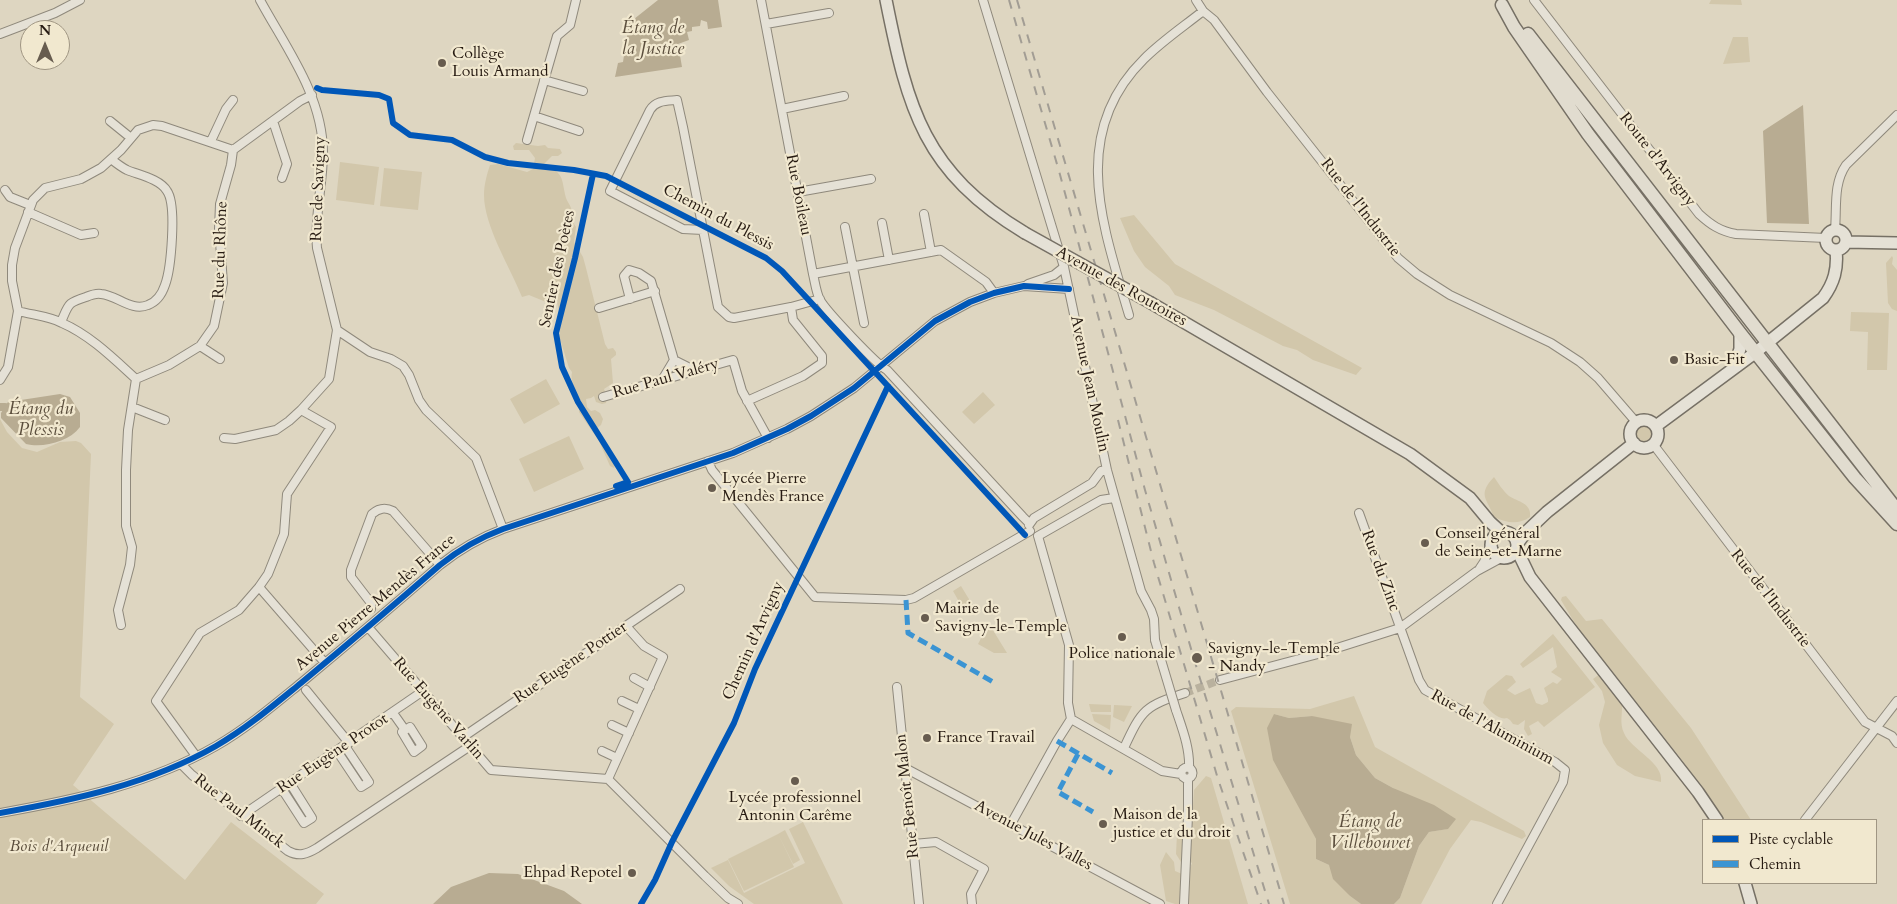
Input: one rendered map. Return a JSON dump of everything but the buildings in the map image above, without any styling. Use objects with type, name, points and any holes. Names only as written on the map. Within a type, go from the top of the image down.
[{"type":"main road","points":[[1500,3],[1588,134],[1740,333],[1855,478],[1897,524]]},
{"type":"main road","points":[[1500,3],[1534,40],[1897,510]]},
{"type":"street","points":[[0,34],[55,13],[80,0]]},
{"type":"street","name":"Rue de Savigny","points":[[260,0],[312,95],[320,122],[323,170],[316,237],[337,330]]},
{"type":"street","points":[[527,140],[558,36],[570,25],[576,0]]},
{"type":"street","name":"Rue Boileau","points":[[761,0],[813,274],[820,299],[881,367],[887,370],[1022,517],[1029,522]]},
{"type":"street","name":"Avenue des Routoires","points":[[886,0],[904,82],[913,109],[927,139],[942,162],[970,194],[1024,234],[1151,302],[1410,454],[1457,490],[1488,529],[1498,536]]},
{"type":"street","name":"Avenue Jean Moulin","points":[[984,0],[1064,267],[1114,498],[1141,591],[1151,610],[1155,624],[1155,640],[1186,745],[1189,768],[1192,770],[1192,774],[1184,776]]},
{"type":"street","name":"Rue de l'Industrie","points":[[1196,0],[1203,11],[1214,20],[1267,92],[1398,258],[1450,295],[1551,343],[1580,362],[1598,378],[1636,422]]},
{"type":"street","name":"Route d'Arvigny","points":[[1534,0],[1699,214],[1711,226],[1736,234],[1826,238]]},
{"type":"street","points":[[1129,315],[1100,209],[1098,167],[1100,137],[1106,115],[1114,99],[1144,59],[1203,11]]},
{"type":"street","points":[[766,24],[828,12]]},
{"type":"street","points":[[544,80],[583,91]]},
{"type":"street","points":[[0,380],[8,367],[18,311],[12,281],[15,248],[29,209],[37,194],[45,188],[91,174],[111,159],[138,130],[153,125],[233,150],[300,101],[312,95]]},
{"type":"street","points":[[782,109],[844,96]]},
{"type":"street","points":[[211,142],[232,100]]},
{"type":"street","points":[[703,230],[683,229],[610,191],[653,105],[677,100],[703,230],[718,307],[721,311],[734,318],[791,307],[820,299]]},
{"type":"street","points":[[1836,230],[1837,183],[1840,174],[1846,165],[1897,115]]},
{"type":"street","points":[[534,116],[579,131]]},
{"type":"street","points":[[110,121],[131,138]]},
{"type":"street","points":[[273,121],[287,164],[282,178]]},
{"type":"street","name":"Rue du Rhône","points":[[136,379],[169,365],[200,346],[214,326],[223,283],[219,229],[220,204],[231,165],[233,150]]},
{"type":"street","points":[[61,322],[68,304],[80,299],[95,294],[102,294],[134,306],[143,307],[158,298],[164,287],[171,243],[172,206],[168,192],[161,184],[124,169],[111,159]]},
{"type":"street","points":[[798,192],[871,179]]},
{"type":"street","points":[[4,190],[10,197],[29,209],[80,235],[94,233]]},
{"type":"street","points":[[924,214],[931,252]]},
{"type":"street","points":[[882,223],[889,260]]},
{"type":"street","points":[[845,227],[864,323]]},
{"type":"street","points":[[1836,230],[1844,233],[1846,242],[1842,248],[1836,250],[1828,247],[1826,238],[1829,232],[1836,230]]},
{"type":"street","points":[[1846,242],[1897,243]]},
{"type":"street","points":[[813,274],[941,250],[986,282],[994,293]]},
{"type":"street","points":[[1656,426],[1768,343],[1819,302],[1827,293],[1836,273],[1836,250]]},
{"type":"street","points":[[1024,286],[1054,274],[1064,267]]},
{"type":"street","points":[[630,299],[624,276],[629,270],[639,273],[651,281],[655,291],[674,360],[662,380]]},
{"type":"street","name":"Avenue Pierre Mendès France","points":[[0,813],[43,806],[113,788],[151,777],[181,764],[216,746],[264,714],[457,551],[476,540],[503,529],[708,461],[768,438],[810,416],[854,388],[935,321],[970,302],[994,293],[1024,286],[1069,289]]},
{"type":"street","points":[[599,308],[655,291]]},
{"type":"street","points":[[747,401],[790,382],[822,363],[822,356],[793,320],[791,307]]},
{"type":"street","points":[[18,311],[61,322],[99,346],[136,379],[128,430],[125,504],[126,526],[132,547],[130,565],[118,610],[121,625]]},
{"type":"street","points":[[224,438],[236,439],[276,430],[301,410],[329,379],[337,330],[370,352],[391,359],[403,366],[409,375],[419,400],[426,410],[476,458],[503,529]]},
{"type":"street","points":[[1734,367],[1740,349],[1740,333]]},
{"type":"street","points":[[200,346],[220,358]]},
{"type":"street","points":[[674,360],[694,370]]},
{"type":"street","name":"Rue Paul Valéry","points":[[603,397],[733,360],[742,391],[768,438]]},
{"type":"street","points":[[132,407],[166,420]]},
{"type":"street","points":[[196,756],[156,701],[200,634],[239,610],[260,587],[271,568],[284,534],[287,494],[330,427],[301,410]]},
{"type":"street","points":[[1648,420],[1656,426],[1658,436],[1653,444],[1643,447],[1634,443],[1630,432],[1636,422],[1648,420]]},
{"type":"street","points":[[1220,680],[1318,654],[1400,628],[1477,571],[1504,558],[1517,547],[1526,532],[1547,512],[1634,443]]},
{"type":"street","name":"Rue de l'Industrie","points":[[1653,444],[1865,722],[1892,736],[1897,743]]},
{"type":"street","points":[[708,461],[712,470],[814,597],[906,600],[914,598],[1030,531]]},
{"type":"street","points":[[1107,470],[1101,471],[1092,482],[1029,522],[1028,527],[1032,535],[1038,536],[1100,500],[1114,498]]},
{"type":"street","points":[[370,609],[371,603],[351,577],[351,570],[372,514],[378,510],[387,508],[393,511],[440,565]]},
{"type":"street","points":[[1477,571],[1498,536],[1525,525],[1547,512]]},
{"type":"street","name":"Rue du Zinc","points":[[1359,513],[1400,628]]},
{"type":"street","points":[[1011,824],[1071,719],[1068,703],[1069,646],[1038,536]]},
{"type":"street","points":[[1498,536],[1515,536],[1517,547],[1530,577],[1698,792],[1716,819]]},
{"type":"street","points":[[1498,536],[1494,553],[1530,577]]},
{"type":"street","points":[[260,587],[325,663]]},
{"type":"street","name":"Rue Eugène Pottier","points":[[463,737],[680,589]]},
{"type":"street","points":[[626,626],[644,646],[663,658],[608,779],[670,839],[726,901],[738,904]]},
{"type":"street","name":"Rue Eugène Varlin","points":[[368,627],[491,770],[608,779]]},
{"type":"street","name":"Rue de l'Aluminium","points":[[1400,628],[1419,680],[1425,690],[1556,762],[1565,770],[1563,782],[1497,904]]},
{"type":"street","points":[[634,678],[650,686]]},
{"type":"street","name":"Rue Benoît Malon","points":[[897,687],[919,904]]},
{"type":"street","points":[[306,690],[347,744],[368,782],[360,787],[338,751]]},
{"type":"street","name":"Rue Eugène Protot","points":[[242,816],[423,691]]},
{"type":"street","points":[[1124,748],[1143,712],[1153,704],[1185,693]]},
{"type":"street","points":[[622,701],[639,709]]},
{"type":"street","points":[[1806,819],[1897,701]]},
{"type":"street","points":[[393,712],[405,730]]},
{"type":"street","points":[[1071,719],[1162,771],[1184,776],[1188,816],[1184,904]]},
{"type":"street","points":[[612,725],[629,733]]},
{"type":"street","name":"Rue Paul Minck","points":[[181,764],[242,816],[288,851],[302,855],[317,848],[470,746]]},
{"type":"street","points":[[602,751],[617,758]]},
{"type":"street","name":"Avenue Jules Valles","points":[[905,768],[1160,904]]},
{"type":"street","points":[[282,789],[304,823],[312,818],[290,784]]},
{"type":"street","points":[[913,844],[936,842],[984,869],[971,894],[972,904]]},
{"type":"street","points":[[1745,884],[1751,904]]},
{"type":"green space","points":[[1711,0],[1741,0],[1742,5],[1709,4]]},
{"type":"green space","points":[[1733,37],[1748,37],[1750,62],[1723,64]]},
{"type":"green space","points":[[516,143],[545,145],[548,148],[560,149],[562,153],[558,156],[552,156],[544,164],[556,171],[561,177],[576,227],[574,242],[583,257],[605,344],[608,349],[613,348],[616,352],[616,355],[611,359],[613,383],[604,389],[607,397],[606,403],[596,402],[594,396],[586,399],[587,407],[591,411],[595,410],[600,413],[603,419],[601,425],[597,428],[615,465],[614,468],[610,466],[599,441],[579,412],[580,399],[574,395],[572,372],[560,339],[557,302],[551,300],[546,302],[529,295],[522,297],[488,220],[484,195],[490,165],[498,164],[527,172],[533,169],[535,158],[529,150],[514,150],[513,146]]},
{"type":"green space","points":[[340,162],[379,167],[374,205],[336,200]]},
{"type":"green space","points":[[384,168],[422,172],[418,210],[380,206]]},
{"type":"green space","points":[[1134,215],[1175,264],[1362,368],[1356,375],[1313,360],[1297,350],[1283,346],[1214,310],[1175,295],[1169,286],[1145,267],[1134,251],[1120,218]]},
{"type":"green space","points":[[1892,256],[1892,264],[1897,270],[1897,311],[1892,309],[1888,303],[1886,263]]},
{"type":"green space","points":[[1851,312],[1889,313],[1887,370],[1867,370],[1868,332],[1850,331]]},
{"type":"green space","points":[[546,379],[560,404],[524,424],[510,399]]},
{"type":"green space","points":[[983,392],[995,405],[974,424],[962,412]]},
{"type":"green space","name":"Bois d'Arqueuil","points":[[0,419],[7,432],[22,448],[37,452],[60,442],[76,441],[81,443],[91,454],[80,697],[114,724],[73,785],[185,880],[231,822],[324,894],[316,904],[0,904]]},
{"type":"green space","points":[[1644,423],[1651,426],[1654,433],[1651,440],[1644,443],[1637,440],[1634,433],[1637,426]]},
{"type":"green space","points":[[569,436],[584,469],[534,492],[519,459]]},
{"type":"green space","points":[[1494,477],[1509,496],[1527,506],[1530,517],[1526,520],[1512,522],[1494,517],[1486,501],[1485,493],[1486,488]]},
{"type":"green space","points":[[961,586],[978,614],[966,614],[953,591]]},
{"type":"green space","points":[[1566,596],[1586,621],[1602,619],[1691,728],[1750,819],[1722,819],[1682,760],[1577,627],[1561,600],[1562,597]]},
{"type":"green space","points":[[987,627],[991,627],[1007,653],[994,653],[978,644]]},
{"type":"green space","points":[[1553,634],[1595,687],[1544,727],[1538,721],[1529,726],[1532,734],[1528,736],[1524,729],[1525,720],[1518,725],[1513,724],[1507,718],[1501,718],[1494,714],[1483,703],[1487,691],[1506,675],[1512,676],[1516,682],[1507,690],[1515,695],[1530,688],[1536,703],[1542,705],[1548,702],[1544,688],[1553,682],[1557,684],[1562,679],[1551,672],[1557,667],[1553,647],[1523,668],[1520,664]]},
{"type":"green space","points":[[1601,673],[1622,702],[1621,721],[1624,733],[1633,745],[1657,768],[1661,775],[1661,782],[1635,776],[1617,765],[1603,743],[1599,725],[1605,702],[1602,691],[1593,679]]},
{"type":"green space","points":[[1354,696],[1375,747],[1524,831],[1526,836],[1522,839],[1481,822],[1471,820],[1450,849],[1421,904],[1394,904],[1400,898],[1419,846],[1429,832],[1447,829],[1393,788],[1375,778],[1356,755],[1350,737],[1312,716],[1289,718],[1274,714],[1306,819],[1316,839],[1316,859],[1329,865],[1350,896],[1361,904],[1290,904],[1231,711],[1236,707],[1310,709]]},
{"type":"green space","points":[[1089,704],[1111,705],[1111,712],[1091,712]]},
{"type":"green space","points":[[1114,705],[1132,706],[1124,722],[1113,717]]},
{"type":"green space","points":[[1092,714],[1111,715],[1110,730],[1094,721]]},
{"type":"green space","points":[[1206,776],[1211,778],[1248,904],[1175,904],[1166,901],[1160,865],[1166,852],[1174,862],[1175,871],[1187,876],[1192,863],[1188,860],[1181,862],[1176,854],[1177,834],[1180,830],[1191,839],[1194,790]]},
{"type":"green space","points":[[803,822],[843,904],[754,904],[729,886],[711,868],[728,860],[744,893],[805,863],[789,829]]},
{"type":"green space","points":[[785,830],[800,860],[793,864],[778,834]]},
{"type":"green space","points":[[778,834],[794,867],[744,891],[728,859]]},
{"type":"water","name":"Étang de la Justice","points":[[658,0],[718,0],[722,27],[708,29],[707,22],[701,20],[700,26],[692,27],[692,31],[687,32],[689,40],[678,44],[682,67],[615,77],[618,63],[623,62],[629,23]]},
{"type":"water","points":[[1803,105],[1809,224],[1767,223],[1763,131]]},
{"type":"water","name":"Étang du Plessis","points":[[60,394],[70,397],[80,413],[80,427],[63,440],[40,445],[26,444],[1,418],[1,413],[8,402]]},
{"type":"water","name":"Étang de Villebouvet","points":[[1274,714],[1289,718],[1312,716],[1352,724],[1350,737],[1356,755],[1375,778],[1393,788],[1434,805],[1456,819],[1448,829],[1429,832],[1419,846],[1400,898],[1394,904],[1361,904],[1333,879],[1329,865],[1316,859],[1316,839],[1273,760],[1267,728]]},
{"type":"water","points":[[489,873],[518,874],[564,891],[582,904],[433,904],[451,887]]},
{"type":"waterway","points":[[0,407],[5,407]]},
{"type":"tunnel","points":[[1185,693],[1220,680]]},
{"type":"railway","points":[[1009,0],[1059,171],[1145,490],[1194,659],[1269,904]]},
{"type":"railway","points":[[1017,0],[1284,904]]},
{"type":"railway","points":[[1118,420],[1154,563],[1218,779],[1261,904]]},
{"type":"marked path","points":[[906,600],[908,633],[993,682]]},
{"type":"marked path","points":[[1057,741],[1112,773]]},
{"type":"marked path","points":[[1078,754],[1058,792],[1093,812]]},
{"type":"cycle path","name":"Chemin du Plessis","points":[[317,88],[379,95],[389,99],[393,123],[410,135],[452,140],[485,157],[508,163],[574,170],[606,176],[766,258],[782,271],[1025,535]]},
{"type":"cycle path","name":"Sentier des Poètes","points":[[593,174],[575,258],[556,333],[562,367],[578,402],[628,482],[616,486]]},
{"type":"cycle path","points":[[0,813],[111,789],[165,771],[191,759],[239,732],[260,716],[440,565],[478,540],[503,529],[733,453],[787,429],[854,388],[935,321],[970,302],[994,293],[1024,286],[1069,289]]},
{"type":"cycle path","name":"Chemin d'Arvigny","points":[[641,904],[734,723],[755,669],[888,386]]},
{"type":"place","name":"Collège Louis Armand","points":[[442,63]]},
{"type":"place","name":"Basic-Fit","points":[[1674,360]]},
{"type":"place","name":"Lycée Pierre Mendès France","points":[[712,488]]},
{"type":"place","name":"Conseil général de Seine-et-Marne","points":[[1425,543]]},
{"type":"place","name":"Mairie de Savigny-le-Temple","points":[[925,618]]},
{"type":"place","name":"Police nationale","points":[[1122,637]]},
{"type":"place","name":"Savigny-le-Temple - Nandy","points":[[1197,658]]},
{"type":"place","name":"France Travail","points":[[927,738]]},
{"type":"place","name":"Lycée professionnel Antonin Carême","points":[[795,781]]},
{"type":"place","name":"Maison de la justice et du droit","points":[[1103,824]]},
{"type":"place","name":"Ehpad Repotel","points":[[632,873]]}]
